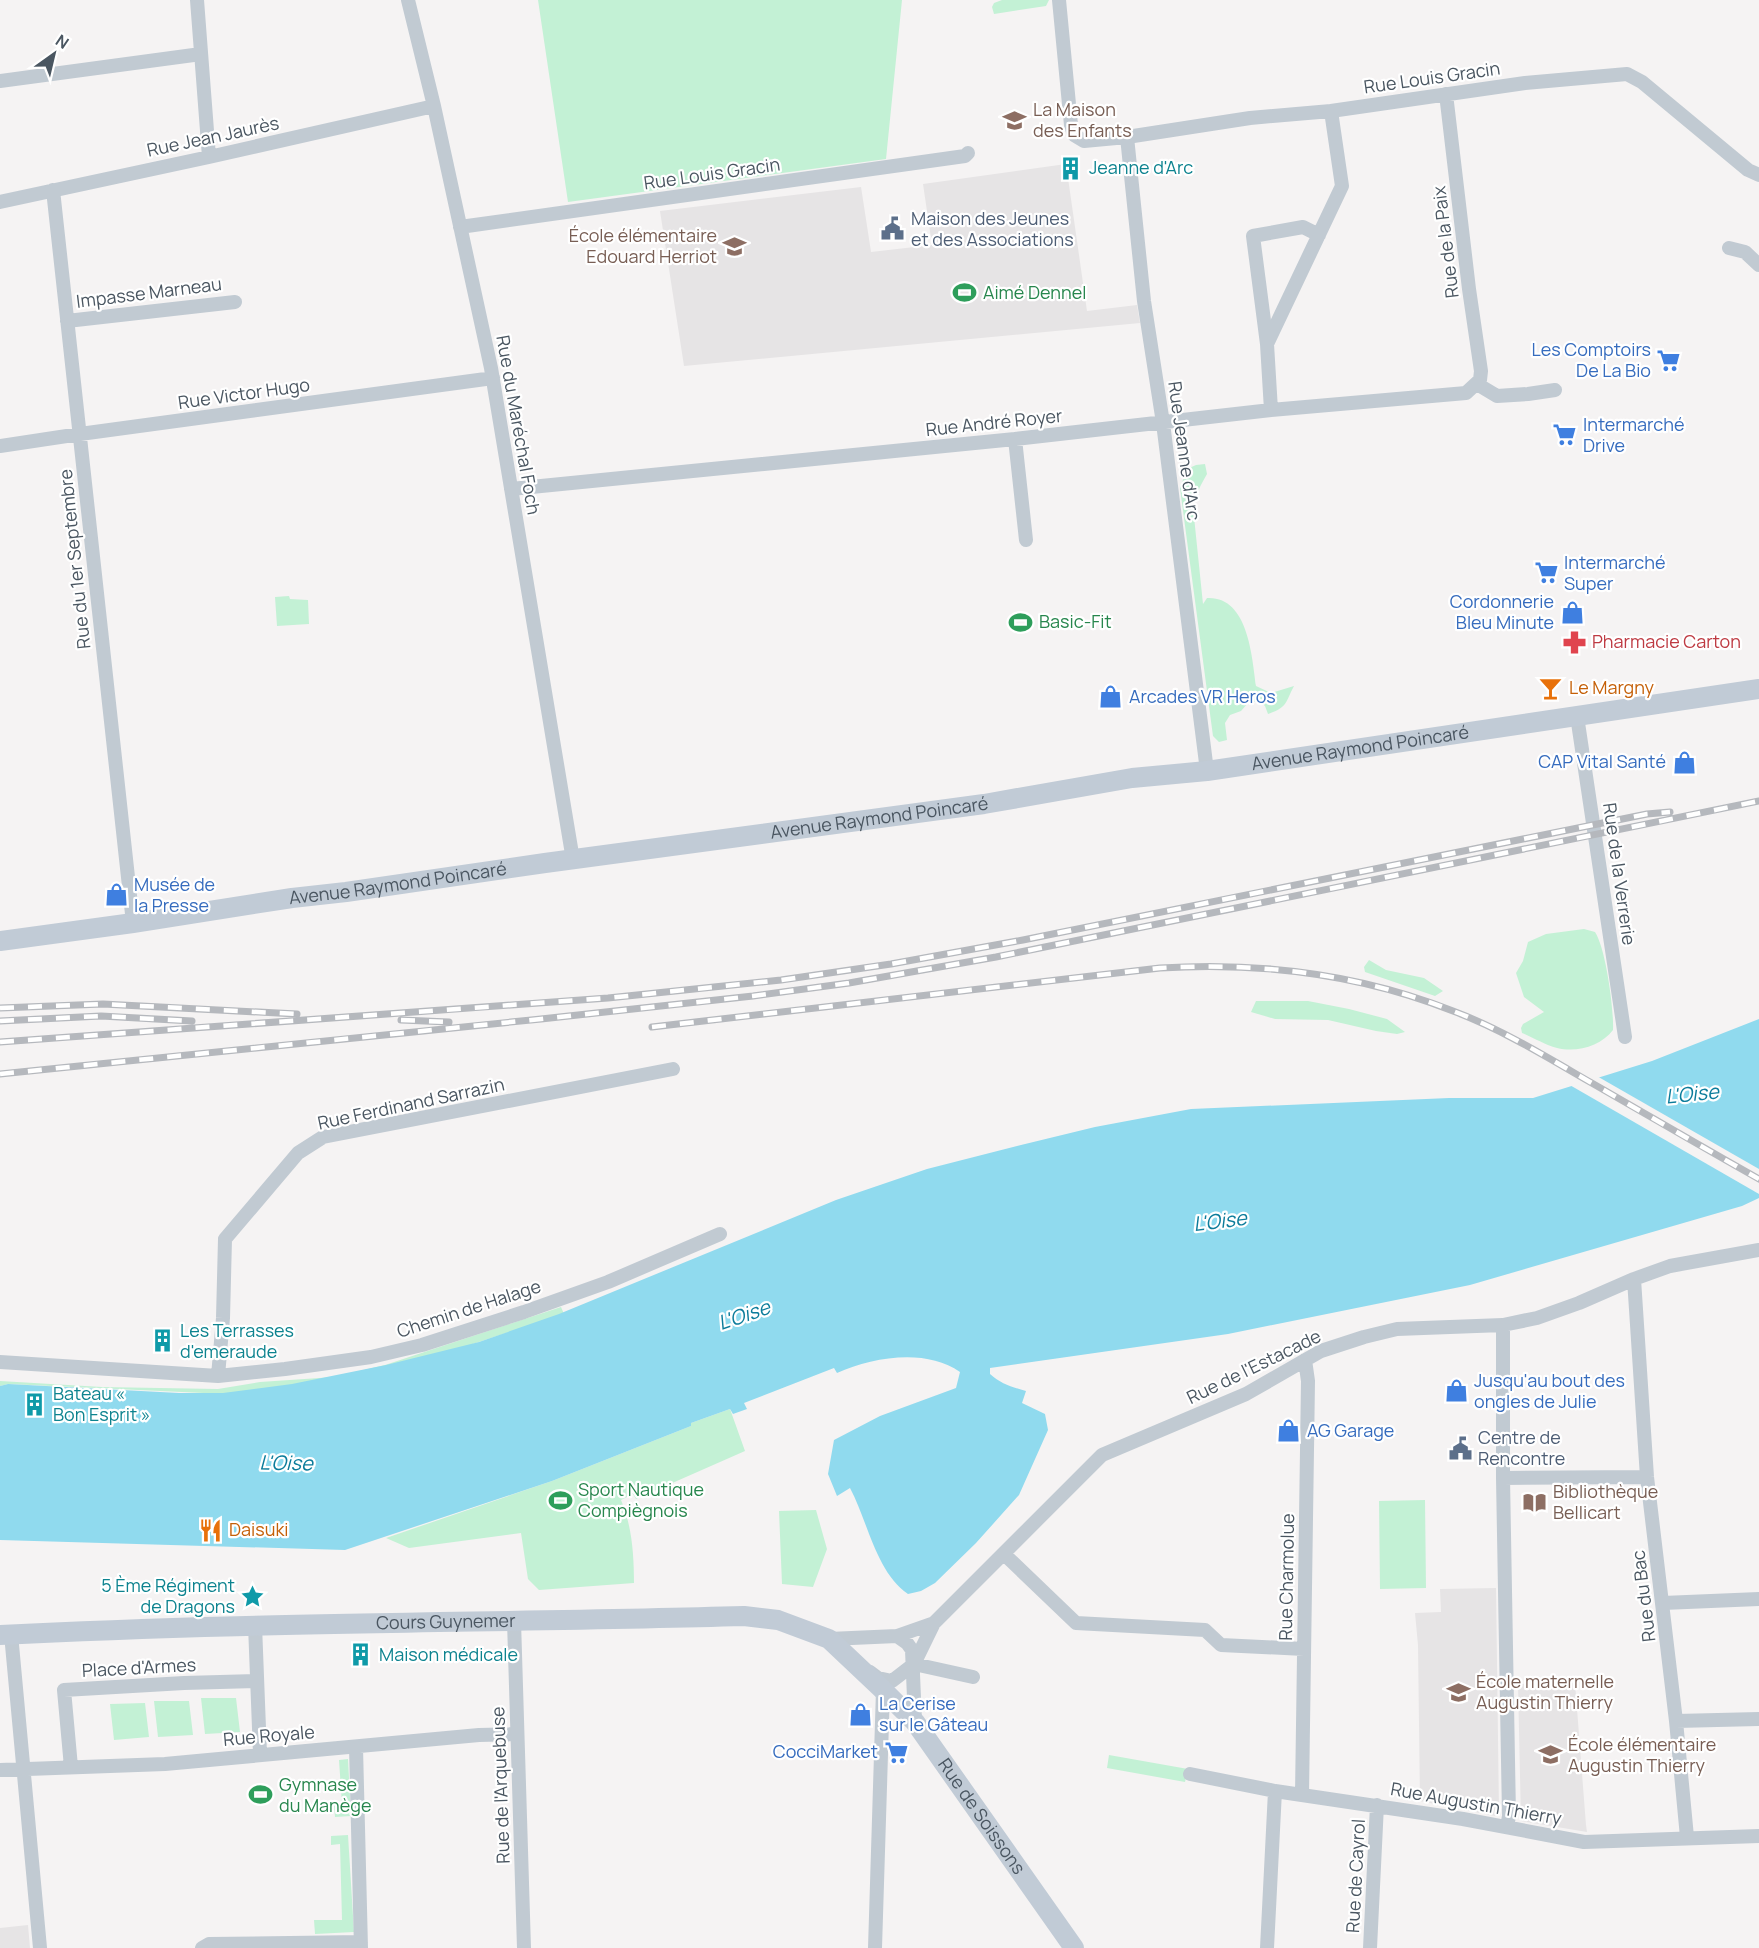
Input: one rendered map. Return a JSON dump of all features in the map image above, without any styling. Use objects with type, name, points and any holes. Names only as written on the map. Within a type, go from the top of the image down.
[{"type":"main road","name":"Avenue Raymond Poincaré","points":[[0,941],[292,898],[972,805],[1132,778],[1207,771],[1759,689]]},
{"type":"main road","name":"Cours Guynemer","points":[[6,1634],[255,1625],[744,1616],[778,1620],[829,1639],[877,1684]]},
{"type":"main road","name":"Rue de Soissons","points":[[877,1684],[915,1722],[1074,1948]]},
{"type":"street","points":[[198,0],[209,157]]},
{"type":"street","name":"Rue du Maréchal Foch","points":[[408,0],[434,106],[493,378],[573,860]]},
{"type":"street","name":"Rue Louis Gracin","points":[[1059,0],[1071,125],[1074,135],[1084,141],[1250,118],[1331,111],[1525,83],[1627,74],[1642,82],[1748,170],[1759,175]]},
{"type":"street","points":[[0,81],[201,54]]},
{"type":"street","name":"Rue de la Paix","points":[[1446,94],[1481,372],[1477,384]]},
{"type":"street","name":"Rue Jean Jaurès","points":[[0,202],[434,106]]},
{"type":"street","points":[[1267,344],[1342,186],[1331,111]]},
{"type":"street","name":"Rue Jeanne d'Arc","points":[[1127,136],[1143,301],[1163,423],[1207,771]]},
{"type":"street","name":"Rue Louis Gracin","points":[[460,227],[965,156],[968,153]]},
{"type":"street","name":"Rue du 1er Septembre","points":[[53,190],[133,923]]},
{"type":"street","points":[[1271,410],[1267,344],[1253,236],[1303,227],[1319,235]]},
{"type":"street","points":[[1730,248],[1745,252],[1759,265]]},
{"type":"street","name":"Impasse Marneau","points":[[67,321],[235,302]]},
{"type":"street","name":"Rue Victor Hugo","points":[[0,446],[493,378]]},
{"type":"street","points":[[1477,384],[1497,396],[1555,390]]},
{"type":"street","name":"Rue André Royer","points":[[511,489],[1015,439],[1271,410],[1466,393],[1477,384]]},
{"type":"street","points":[[1015,439],[1026,540]]},
{"type":"street","name":"Rue de la Verrerie","points":[[1577,716],[1625,1037]]},
{"type":"street","name":"Rue Ferdinand Sarrazin","points":[[218,1376],[223,1318],[225,1239],[298,1153],[323,1137],[674,1070]]},
{"type":"street","name":"Chemin de Halage","points":[[0,1362],[218,1376],[371,1357],[423,1345],[608,1282],[720,1234]]},
{"type":"street","name":"Rue de l'Estacade","points":[[829,1639],[897,1636],[934,1623],[1102,1455],[1246,1394],[1321,1351],[1397,1329],[1503,1325],[1537,1318],[1670,1266],[1759,1250]]},
{"type":"street","name":"Rue du Bac","points":[[1634,1279],[1647,1477],[1663,1603],[1687,1838]]},
{"type":"street","points":[[1503,1325],[1503,1478],[1509,1816],[1507,1827]]},
{"type":"street","name":"Rue Charmolue","points":[[1302,1794],[1308,1381],[1305,1360]]},
{"type":"street","points":[[1503,1478],[1647,1477]]},
{"type":"street","points":[[1004,1554],[1076,1623],[1205,1630],[1221,1645],[1304,1649]]},
{"type":"street","points":[[1663,1603],[1759,1599]]},
{"type":"street","name":"Rue de l'Arquebuse","points":[[514,1621],[525,1948]]},
{"type":"street","points":[[854,1662],[878,1678],[892,1681],[914,1664],[934,1623]]},
{"type":"street","points":[[255,1625],[260,1754]]},
{"type":"street","points":[[6,1634],[40,1948]]},
{"type":"street","points":[[897,1636],[912,1650],[915,1722]]},
{"type":"street","points":[[914,1664],[974,1677]]},
{"type":"street","name":"Place d'Armes","points":[[71,1767],[64,1690],[256,1681]]},
{"type":"street","points":[[875,1948],[877,1684]]},
{"type":"street","points":[[1676,1721],[1759,1719]]},
{"type":"street","name":"Rue Royale","points":[[0,1770],[165,1764],[479,1735],[518,1734]]},
{"type":"street","points":[[202,1948],[208,1944],[361,1945],[356,1747]]},
{"type":"street","name":"Rue Augustin Thierry","points":[[1190,1774],[1275,1791],[1377,1805],[1584,1842],[1759,1836]]},
{"type":"street","points":[[1267,1948],[1275,1791]]},
{"type":"street","name":"Rue de Cayrol","points":[[1370,1948],[1377,1805]]},
{"type":"shaded area","points":[[1066,164],[1087,311],[1137,305],[1140,323],[684,366],[660,211],[861,187],[871,252],[932,245],[923,184]]},
{"type":"shaded area","name":"École maternelle Augustin Thierry","points":[[1496,1588],[1499,1812],[1495,1816],[1420,1801],[1418,1645],[1415,1613],[1441,1612],[1440,1589]]},
{"type":"shaded area","name":"École élémentaire Augustin Thierry","points":[[1575,1683],[1587,1832],[1521,1821],[1518,1684]]},
{"type":"shaded area","points":[[28,1925],[30,1948],[0,1948],[0,1928]]},
{"type":"green space","points":[[538,0],[902,0],[886,159],[568,202]]},
{"type":"green space","points":[[1002,0],[1049,0],[1046,6],[994,14],[992,7],[994,3]]},
{"type":"green space","points":[[1205,464],[1207,474],[1193,507],[1203,604],[1207,598],[1221,600],[1239,617],[1250,644],[1256,686],[1271,693],[1294,686],[1285,704],[1268,714],[1265,706],[1259,701],[1248,703],[1241,711],[1230,715],[1225,723],[1227,740],[1219,742],[1213,736],[1180,488],[1187,469]]},
{"type":"green space","points":[[289,596],[290,599],[308,600],[309,624],[277,626],[275,597]]},
{"type":"green space","points":[[1584,929],[1595,932],[1603,952],[1611,995],[1613,1030],[1608,1036],[1588,1047],[1572,1050],[1557,1048],[1522,1033],[1523,1024],[1544,1012],[1524,997],[1516,973],[1523,961],[1528,942],[1546,934]]},
{"type":"green space","points":[[1369,960],[1386,970],[1424,978],[1443,991],[1435,996],[1365,972],[1364,967]]},
{"type":"green space","points":[[1256,1001],[1308,1001],[1349,1009],[1387,1019],[1405,1032],[1397,1034],[1376,1031],[1328,1020],[1275,1019],[1251,1012]]},
{"type":"green space","points":[[561,1307],[564,1314],[415,1363],[247,1395],[8,1384],[0,1386],[0,1381],[102,1387],[218,1389],[260,1382],[334,1377],[385,1365]]},
{"type":"green space","name":"Sport Nautique Compiègnois","points":[[730,1409],[745,1451],[636,1499],[633,1494],[621,1500],[632,1541],[634,1583],[539,1590],[528,1579],[521,1533],[409,1548],[386,1538],[552,1481]]},
{"type":"green space","points":[[1425,1500],[1426,1588],[1380,1589],[1379,1501]]},
{"type":"green space","points":[[816,1510],[827,1549],[813,1587],[782,1584],[779,1511]]},
{"type":"green space","points":[[201,1698],[236,1698],[240,1732],[205,1734]]},
{"type":"green space","points":[[154,1701],[189,1701],[193,1735],[158,1737]]},
{"type":"green space","points":[[145,1703],[149,1737],[114,1740],[110,1704]]},
{"type":"green space","points":[[1109,1755],[1188,1769],[1185,1782],[1107,1768]]},
{"type":"green space","points":[[348,1759],[351,1816],[335,1817],[334,1805],[342,1804],[339,1760]]},
{"type":"green space","points":[[348,1835],[354,1932],[315,1934],[314,1920],[342,1920],[340,1844],[331,1845],[331,1836]]},
{"type":"water","name":"L'Oise","points":[[1759,1019],[1759,1198],[1742,1206],[1470,1285],[1228,1334],[990,1368],[990,1374],[998,1380],[1026,1391],[1022,1403],[1045,1414],[1048,1430],[1019,1495],[976,1543],[935,1583],[921,1591],[908,1594],[897,1585],[880,1560],[850,1488],[837,1496],[828,1474],[834,1440],[880,1416],[956,1388],[960,1372],[946,1364],[932,1360],[899,1357],[851,1367],[837,1373],[834,1368],[744,1403],[747,1409],[733,1414],[730,1409],[552,1481],[345,1550],[0,1540],[0,1386],[8,1384],[179,1393],[223,1393],[292,1384],[386,1365],[479,1342],[559,1314],[836,1200],[927,1169],[1021,1145],[1095,1127],[1191,1109],[1449,1098],[1533,1098],[1652,1061]]},
{"type":"pier","points":[[1595,1075],[1759,1169],[1759,1194],[1568,1084]]},
{"type":"railway","points":[[0,1074],[541,1019],[849,983],[996,957],[1759,801]]},
{"type":"railway","points":[[0,1042],[608,998],[781,980],[891,964],[1023,940],[1647,814],[1670,812]]},
{"type":"railway","points":[[652,1027],[1160,968],[1234,967],[1309,973],[1418,998],[1488,1026],[1540,1053],[1759,1179]]},
{"type":"railway","points":[[0,1008],[103,1004],[297,1014]]},
{"type":"railway","points":[[0,1021],[101,1016],[192,1021]]},
{"type":"railway","points":[[401,1020],[449,1022]]},
{"type":"place","name":"La Maison des Enfants","points":[[1015,120]]},
{"type":"place","name":"Jeanne d'Arc","points":[[1071,168]]},
{"type":"place","name":"Maison des Jeunes et des Associations","points":[[893,229]]},
{"type":"place","name":"École élémentaire Edouard Herriot","points":[[735,246]]},
{"type":"place","name":"Aimé Dennel","points":[[965,293]]},
{"type":"place","name":"Les Comptoirs De La Bio","points":[[1669,360]]},
{"type":"place","name":"Intermarché Drive","points":[[1565,435]]},
{"type":"place","name":"Intermarché Super","points":[[1546,573]]},
{"type":"place","name":"Cordonnerie Bleu Minute","points":[[1572,612]]},
{"type":"place","name":"Basic-Fit","points":[[1021,622]]},
{"type":"place","name":"Pharmacie Carton","points":[[1574,642]]},
{"type":"place","name":"Le Margny","points":[[1551,688]]},
{"type":"place","name":"Arcades VR Heros","points":[[1111,697]]},
{"type":"place","name":"CAP Vital Santé","points":[[1684,762]]},
{"type":"place","name":"Musée de la Presse","points":[[116,895]]},
{"type":"place","name":"Les Terrasses d'emeraude","points":[[162,1341]]},
{"type":"place","name":"Jusqu'au bout des ongles de Julie","points":[[1456,1391]]},
{"type":"place","name":"Bateau « Bon Esprit »","points":[[35,1404]]},
{"type":"place","name":"AG Garage","points":[[1289,1431]]},
{"type":"place","name":"Centre de Rencontre","points":[[1460,1448]]},
{"type":"place","name":"Sport Nautique Compiègnois","points":[[560,1500]]},
{"type":"place","name":"Bibliothèque Bellicart","points":[[1535,1502]]},
{"type":"place","name":"Daisuki","points":[[211,1530]]},
{"type":"place","name":"5 Ème Régiment de Dragons","points":[[253,1596]]},
{"type":"place","name":"Maison médicale","points":[[361,1655]]},
{"type":"place","name":"École maternelle Augustin Thierry","points":[[1458,1692]]},
{"type":"place","name":"La Cerise sur le Gâteau","points":[[861,1714]]},
{"type":"place","name":"CocciMarket","points":[[896,1752]]},
{"type":"place","name":"École élémentaire Augustin Thierry","points":[[1550,1755]]},
{"type":"place","name":"Gymnase du Manège","points":[[261,1795]]}]
